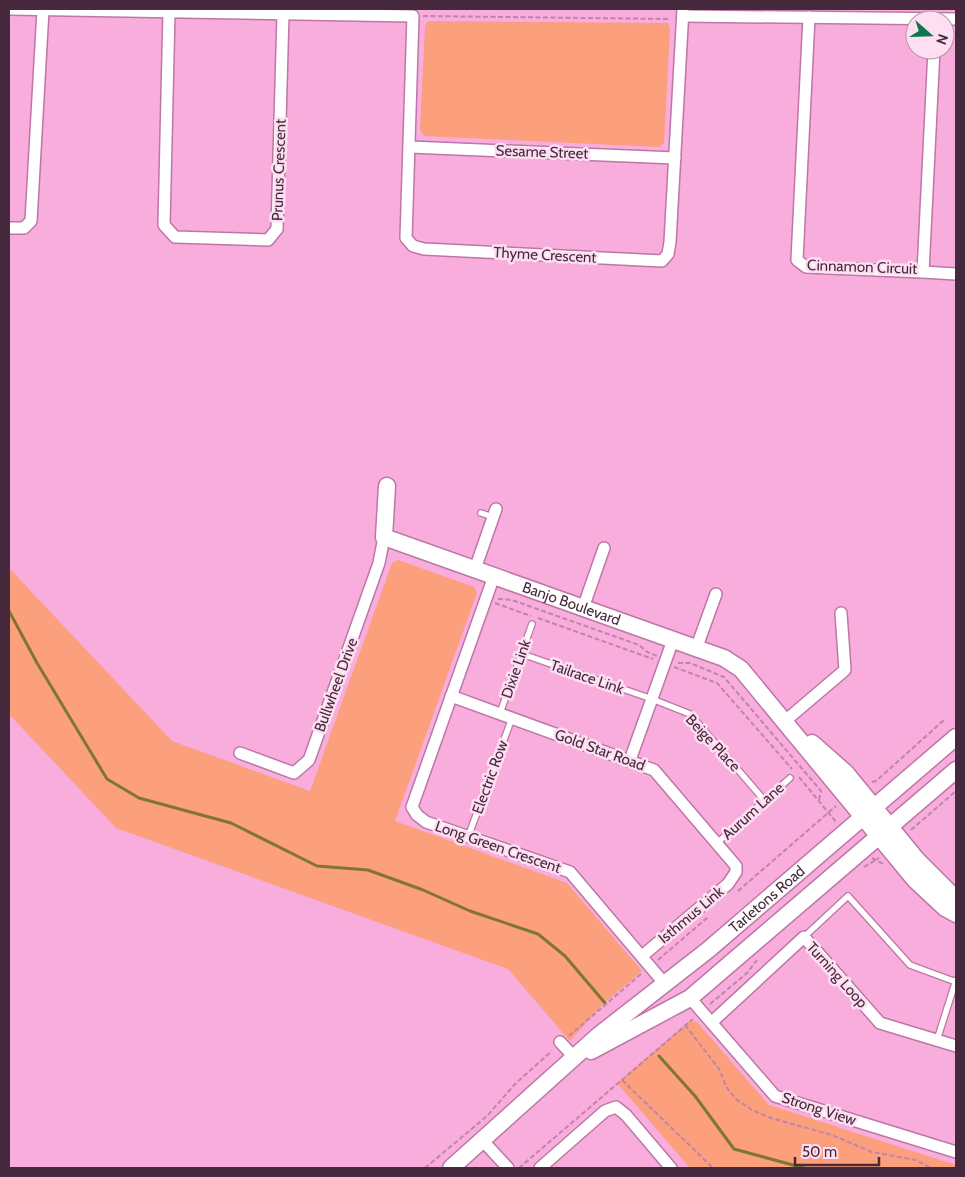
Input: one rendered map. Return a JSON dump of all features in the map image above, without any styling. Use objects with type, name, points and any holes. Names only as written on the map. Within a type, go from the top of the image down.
[{"type":"street","points":[[9,9],[284,14],[413,12]]},
{"type":"street","points":[[9,228],[24,228],[31,221],[43,10]]},
{"type":"street","name":"Prunus Crescent","points":[[169,12],[164,225],[175,237],[268,240],[277,229],[284,14]]},
{"type":"street","name":"Thyme Crescent","points":[[413,12],[406,238],[414,246],[424,249],[662,261],[668,254],[670,242],[683,12]]},
{"type":"street","points":[[683,12],[905,19]]},
{"type":"street","name":"Cinnamon Circuit","points":[[809,17],[797,260],[806,267],[923,272],[934,60]]},
{"type":"street","name":"Sesame Street","points":[[410,147],[675,158]]},
{"type":"street","points":[[923,272],[956,274]]},
{"type":"street","points":[[384,537],[388,486]]},
{"type":"street","points":[[475,569],[495,513]]},
{"type":"street","name":"Banjo Boulevard","points":[[384,537],[724,658],[741,669],[785,721],[811,741],[881,827]]},
{"type":"street","name":"Bullwheel Drive","points":[[240,753],[294,773],[309,760],[379,563],[384,537]]},
{"type":"street","points":[[583,608],[604,548]]},
{"type":"street","name":"Long Green Crescent","points":[[494,576],[412,806],[417,815],[426,822],[570,872],[664,983]]},
{"type":"street","points":[[696,649],[716,594]]},
{"type":"street","points":[[785,721],[845,670],[841,613]]},
{"type":"street","points":[[630,760],[673,640]]},
{"type":"street","name":"Gold Star Road","points":[[451,696],[654,770],[736,866],[736,872]]},
{"type":"street","name":"Tarletons Road","points":[[575,1058],[690,998],[881,827],[956,737]]},
{"type":"street","name":"Tarletons Road","points":[[451,1168],[575,1058],[599,1034],[708,950],[881,827],[956,770]]},
{"type":"street","points":[[881,827],[956,899]]},
{"type":"street","points":[[881,827],[915,880],[945,908],[956,914]]},
{"type":"street","name":"Isthmus Link","points":[[642,956],[728,884],[736,872]]},
{"type":"street","name":"Turning Loop","points":[[712,1022],[804,937],[880,1023],[956,1046]]},
{"type":"street","name":"Strong View","points":[[690,998],[775,1096],[956,1152]]},
{"type":"street","points":[[560,1042],[575,1058]]},
{"type":"street","points":[[540,1168],[605,1111],[616,1107],[626,1115],[671,1168]]},
{"type":"street","points":[[483,1140],[508,1168]]},
{"type":"lane","points":[[480,513],[495,513]]},
{"type":"lane","name":"Dixie Link","points":[[500,713],[532,624]]},
{"type":"lane","name":"Tailrace Link","points":[[522,654],[652,699]]},
{"type":"lane","name":"Beige Place","points":[[652,699],[690,714],[764,800]]},
{"type":"lane","name":"Electric Row","points":[[468,837],[512,718]]},
{"type":"lane","name":"Aurum Lane","points":[[716,844],[790,778]]},
{"type":"lane","points":[[804,937],[848,896],[910,965],[956,981],[936,1040]]},
{"type":"path","points":[[413,12],[668,20],[683,12]]},
{"type":"path","points":[[734,894],[865,782],[876,781],[944,720]]},
{"type":"path","points":[[857,870],[870,866],[881,827],[956,791]]},
{"type":"path","points":[[425,1168],[487,1116],[516,1082],[560,1042],[712,913]]},
{"type":"path","points":[[519,1168],[747,973],[761,954]]},
{"type":"path","points":[[622,1080],[713,1168]]},
{"type":"shaded area","points":[[428,21],[668,23],[670,28],[664,143],[659,147],[424,136],[420,130],[425,26]]},
{"type":"shaded area","points":[[398,560],[474,587],[477,593],[395,821],[567,883],[642,971],[602,1005],[570,1041],[508,969],[116,828],[9,714],[9,568],[172,741],[310,791],[392,563]]},
{"type":"shaded area","points":[[689,1021],[697,1022],[769,1105],[956,1165],[956,1168],[690,1168],[617,1083]]},
{"type":"waterway","points":[[9,611],[37,663],[107,779],[139,798],[231,823],[317,866],[368,870],[423,890],[470,911],[538,934],[565,956],[605,1003]]},
{"type":"waterway","points":[[659,1056],[695,1096],[734,1149],[804,1168]]}]
